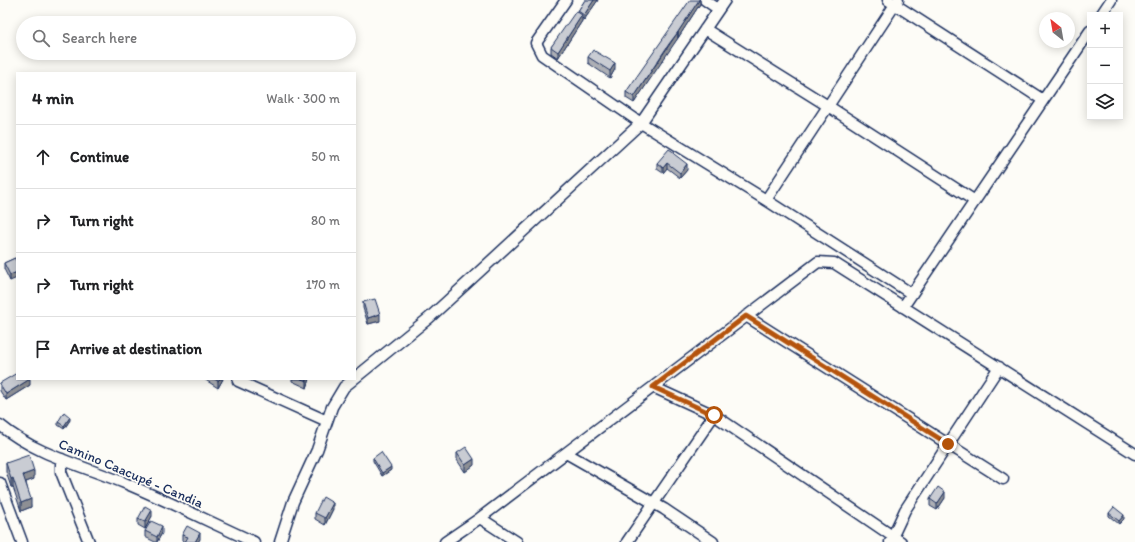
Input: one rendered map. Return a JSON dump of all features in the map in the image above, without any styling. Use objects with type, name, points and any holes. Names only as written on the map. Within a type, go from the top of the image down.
[{"type":"street","points":[[566,0],[536,43],[542,55],[641,123],[766,200],[912,294]]},
{"type":"street","points":[[705,0],[718,9]]},
{"type":"street","points":[[356,376],[429,318],[641,123],[725,0]]},
{"type":"street","points":[[1103,12],[1110,0]]},
{"type":"street","points":[[766,200],[828,106],[894,1],[1043,100]]},
{"type":"street","points":[[705,29],[975,201]]},
{"type":"street","points":[[903,307],[1087,35]]},
{"type":"street","points":[[445,542],[480,518],[818,262],[834,264],[1135,454]]},
{"type":"street","points":[[746,316],[1003,479]]},
{"type":"street","points":[[653,387],[714,415],[895,540],[905,510],[999,367]]},
{"type":"street","points":[[280,542],[293,502],[317,450],[332,408],[344,387],[352,380]]},
{"type":"street","points":[[238,381],[327,421]]},
{"type":"street","points":[[627,542],[714,415]]},
{"type":"street","name":"Camino Caacupé - Candia","points":[[0,425],[11,434],[28,444],[126,484],[254,542]]},
{"type":"street","points":[[566,453],[654,503],[714,542]]},
{"type":"street","points":[[62,459],[61,472],[89,542]]},
{"type":"street","points":[[0,483],[22,542]]},
{"type":"street","points":[[480,518],[517,542]]},
{"type":"building","points":[[585,0],[594,0],[584,15],[578,11]]},
{"type":"building","points":[[690,0],[699,0],[634,97],[626,92]]},
{"type":"building","points":[[576,11],[582,15],[558,52],[551,47]]},
{"type":"building","points":[[593,50],[615,63],[610,71],[588,57]]},
{"type":"building","points":[[669,149],[687,164],[680,173],[667,163],[663,168],[657,163]]},
{"type":"building","points":[[15,258],[16,272],[10,275],[4,263]]},
{"type":"building","points":[[375,299],[380,314],[368,318],[363,302]]},
{"type":"building","points":[[16,374],[16,380],[28,380],[6,394],[0,383]]},
{"type":"building","points":[[64,412],[70,417],[64,426],[58,422]]},
{"type":"building","points":[[466,447],[474,459],[465,465],[457,453]]},
{"type":"building","points":[[381,452],[391,467],[382,473],[373,458]]},
{"type":"building","points":[[29,455],[34,471],[23,475],[31,499],[21,503],[13,478],[11,479],[6,463]]},
{"type":"building","points":[[938,487],[945,492],[937,504],[930,499]]},
{"type":"building","points":[[323,497],[333,503],[325,518],[315,513]]},
{"type":"building","points":[[145,506],[152,510],[145,522],[138,519]]},
{"type":"building","points":[[1114,507],[1124,515],[1119,521],[1109,513]]},
{"type":"building","points":[[151,521],[162,526],[157,537],[145,531]]},
{"type":"building","points":[[187,526],[200,533],[195,542],[185,542],[188,537],[182,535]]},
{"type":"route","points":[[714,415],[653,387],[746,316],[948,444]]}]
